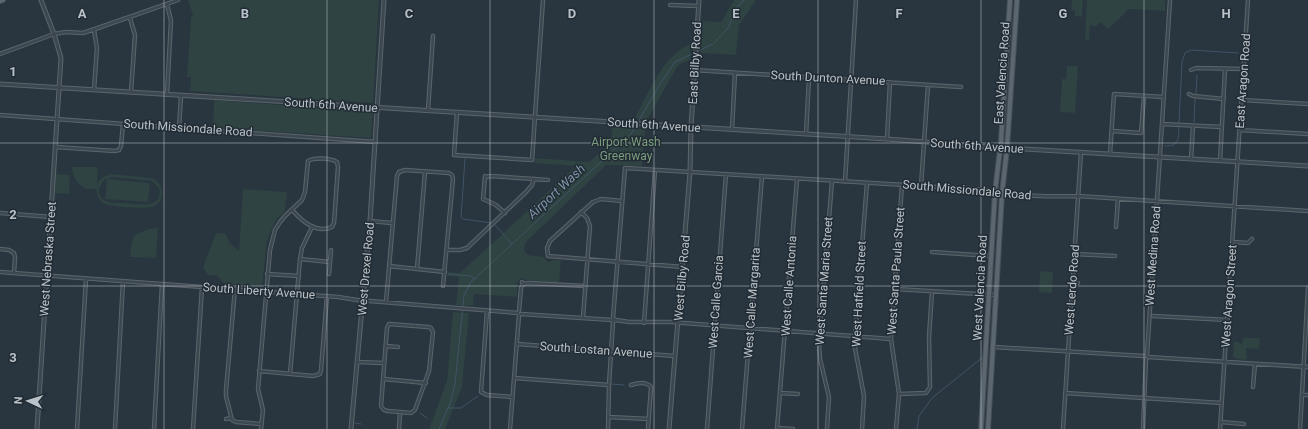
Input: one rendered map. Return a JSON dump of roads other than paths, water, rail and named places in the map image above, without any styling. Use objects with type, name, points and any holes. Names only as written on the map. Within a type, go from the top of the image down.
[{"type":"main road","name":"East Valencia Road","points":[[1000,148],[1010,0]]},
{"type":"main road","name":"East Valencia Road","points":[[1007,148],[1017,0]]},
{"type":"main road","points":[[1006,62],[1013,62]]},
{"type":"main road","name":"West Valencia Road","points":[[981,428],[1000,148]]},
{"type":"main road","name":"West Valencia Road","points":[[988,428],[1002,194],[1007,148]]},
{"type":"main road","points":[[986,347],[993,347]]},
{"type":"main road","points":[[981,428],[988,428]]},
{"type":"street","name":"West Nebraska Street","points":[[37,429],[61,58],[54,34],[41,0]]},
{"type":"street","points":[[0,54],[54,34],[66,32],[83,33],[94,30],[178,0]]},
{"type":"street","name":"West Drexel Road","points":[[351,429],[370,221],[384,0]]},
{"type":"street","points":[[457,112],[454,155],[532,160],[543,0]]},
{"type":"street","name":"East Bilby Road","points":[[691,127],[699,0]]},
{"type":"street","points":[[845,182],[856,0]]},
{"type":"street","name":"West Medina Road","points":[[1142,429],[1170,0]]},
{"type":"street","name":"East Aragon Road","points":[[1238,162],[1248,0]]},
{"type":"street","points":[[167,4],[171,20],[167,94]]},
{"type":"street","points":[[670,5],[698,6]]},
{"type":"street","points":[[130,18],[135,35],[130,92]]},
{"type":"street","points":[[94,30],[97,48],[94,90]]},
{"type":"street","points":[[428,110],[433,36]]},
{"type":"street","points":[[1191,70],[1196,68],[1244,70]]},
{"type":"street","points":[[1220,161],[1225,69]]},
{"type":"street","name":"South Dunton Avenue","points":[[694,70],[961,87]]},
{"type":"street","points":[[732,130],[735,73]]},
{"type":"street","points":[[806,134],[809,78]]},
{"type":"street","points":[[887,139],[890,82]]},
{"type":"street","name":"South 6th Avenue","points":[[0,84],[887,139],[1000,148],[1308,166]]},
{"type":"street","points":[[921,186],[928,85]]},
{"type":"street","points":[[1110,154],[1114,94],[1164,97]]},
{"type":"street","points":[[1188,94],[1193,96],[1224,99]]},
{"type":"street","points":[[179,128],[181,96]]},
{"type":"street","points":[[1112,131],[1141,133],[1144,96]]},
{"type":"street","points":[[1242,100],[1308,104]]},
{"type":"street","name":"South Missiondale Road","points":[[0,115],[376,142]]},
{"type":"street","points":[[55,147],[120,151],[123,124]]},
{"type":"street","points":[[1162,124],[1222,128]]},
{"type":"street","points":[[1191,159],[1193,126]]},
{"type":"street","name":"West Bilby Road","points":[[669,429],[690,172],[691,127]]},
{"type":"street","points":[[1240,130],[1308,134]]},
{"type":"street","name":"West Lerdo Road","points":[[1063,429],[1081,152]]},
{"type":"street","points":[[262,429],[262,410],[258,392],[259,371],[267,274],[270,250],[275,230],[285,216],[302,200],[304,195],[308,159],[333,160],[338,162],[334,223],[332,228],[312,227],[292,210]]},
{"type":"street","name":"West Aragon Street","points":[[1220,429],[1238,162]]},
{"type":"street","name":"South Missiondale Road","points":[[622,201],[625,168],[987,190],[1002,194],[1044,197],[1078,196],[1308,211]]},
{"type":"street","points":[[644,323],[655,170]]},
{"type":"street","points":[[386,302],[392,223],[398,171],[449,173],[452,175],[453,179],[443,286]]},
{"type":"street","points":[[417,269],[425,172]]},
{"type":"street","name":"West Calle Garcia","points":[[707,429],[726,174]]},
{"type":"street","points":[[505,213],[496,205],[483,199],[485,176],[548,180]]},
{"type":"street","name":"West Calle Margarita","points":[[742,429],[762,176]]},
{"type":"street","points":[[446,250],[460,250],[466,248],[505,213],[532,185],[534,179]]},
{"type":"street","name":"West Calle Antonia","points":[[792,429],[777,428],[786,331],[797,179]]},
{"type":"street","name":"West Santa Maria Street","points":[[827,429],[829,397],[820,359],[820,334],[832,181]]},
{"type":"street","name":"West Hatfield Street","points":[[862,429],[864,396],[855,348],[855,336],[867,183]]},
{"type":"street","name":"West Santa Paula Street","points":[[896,429],[899,394],[891,339],[902,185]]},
{"type":"street","points":[[1116,227],[1118,199]]},
{"type":"street","points":[[608,429],[608,385],[618,262],[622,201],[597,200],[581,212],[550,241],[547,248],[548,257],[588,260],[618,262],[648,264],[683,267]]},
{"type":"street","points":[[581,212],[587,218],[590,226],[583,317]]},
{"type":"street","points":[[0,213],[51,217]]},
{"type":"street","points":[[370,221],[392,223]]},
{"type":"street","points":[[290,374],[300,259],[302,248],[312,227]]},
{"type":"street","points":[[1233,242],[1248,243],[1252,240]]},
{"type":"street","points":[[0,249],[15,251],[14,273]]},
{"type":"street","points":[[329,274],[331,250]]},
{"type":"street","points":[[932,252],[992,256]]},
{"type":"street","points":[[1074,254],[1114,256]]},
{"type":"street","points":[[300,259],[330,262]]},
{"type":"street","points":[[389,266],[445,272]]},
{"type":"street","name":"South Liberty Avenue","points":[[0,272],[327,296],[363,301],[469,310],[583,317],[644,323],[678,323],[891,339]]},
{"type":"street","points":[[267,274],[299,276]]},
{"type":"street","points":[[77,429],[86,279]]},
{"type":"street","points":[[116,429],[123,281]]},
{"type":"street","points":[[1072,282],[1078,283]]},
{"type":"street","points":[[510,429],[522,283],[585,286]]},
{"type":"street","points":[[154,429],[162,284]]},
{"type":"street","points":[[193,429],[202,287]]},
{"type":"street","points":[[1300,429],[1308,288]]},
{"type":"street","points":[[232,419],[226,390],[235,289]]},
{"type":"street","points":[[895,289],[997,295]]},
{"type":"street","points":[[899,394],[924,393],[928,391],[930,385],[929,337],[932,291]]},
{"type":"street","points":[[259,371],[313,376],[319,375],[321,370],[327,296]]},
{"type":"street","points":[[487,311],[481,394],[512,397]]},
{"type":"street","points":[[1153,316],[1228,320]]},
{"type":"street","points":[[388,325],[428,327],[432,329],[433,335],[430,371],[426,383],[415,410],[411,413],[388,411],[382,408],[381,404],[388,325]]},
{"type":"street","name":"South Lostan Avenue","points":[[517,344],[675,356]]},
{"type":"street","points":[[386,346],[398,347]]},
{"type":"street","points":[[993,347],[1308,367]]},
{"type":"street","points":[[357,362],[384,363]]},
{"type":"street","points":[[1253,387],[1255,364]]},
{"type":"street","points":[[514,378],[608,385]]},
{"type":"street","points":[[383,379],[426,383]]},
{"type":"street","points":[[631,386],[636,383],[651,385],[648,429]]},
{"type":"street","points":[[780,393],[798,394]]},
{"type":"street","points":[[1065,393],[1222,403]]},
{"type":"street","points":[[1302,395],[1308,395]]},
{"type":"street","points":[[399,429],[400,412]]},
{"type":"street","points":[[609,416],[649,419]]},
{"type":"street","points":[[226,419],[232,419],[236,422],[262,424]]},
{"type":"street","points":[[1221,422],[1244,424]]},
{"type":"waterway","name":"Airport Wash","points":[[638,122],[660,84],[675,62],[713,44],[728,28],[738,6],[744,0]]},
{"type":"waterway","points":[[1179,123],[1182,62],[1185,53],[1191,50],[1238,53]]},
{"type":"waterway","points":[[1196,95],[1197,75]]},
{"type":"waterway","points":[[1194,122],[1195,99]]},
{"type":"waterway","name":"Airport Wash","points":[[439,429],[451,401],[455,384],[464,295],[471,282],[631,134],[636,125]]},
{"type":"waterway","points":[[1165,146],[1170,146],[1176,143],[1178,139],[1179,127]]},
{"type":"waterway","points":[[465,159],[461,217],[463,219],[492,223]]},
{"type":"waterway","points":[[495,225],[512,244]]},
{"type":"waterway","points":[[448,274],[471,276],[474,279]]},
{"type":"waterway","points":[[917,429],[919,416],[932,398],[983,357]]},
{"type":"waterway","points":[[611,384],[624,385]]},
{"type":"waterway","points":[[448,408],[461,408],[478,396]]},
{"type":"waterway","points":[[420,413],[427,418]]},
{"type":"waterway","points":[[355,423],[361,424]]},
{"type":"park label","name":"Airport Wash Greenway","points":[[626,149]]}]
